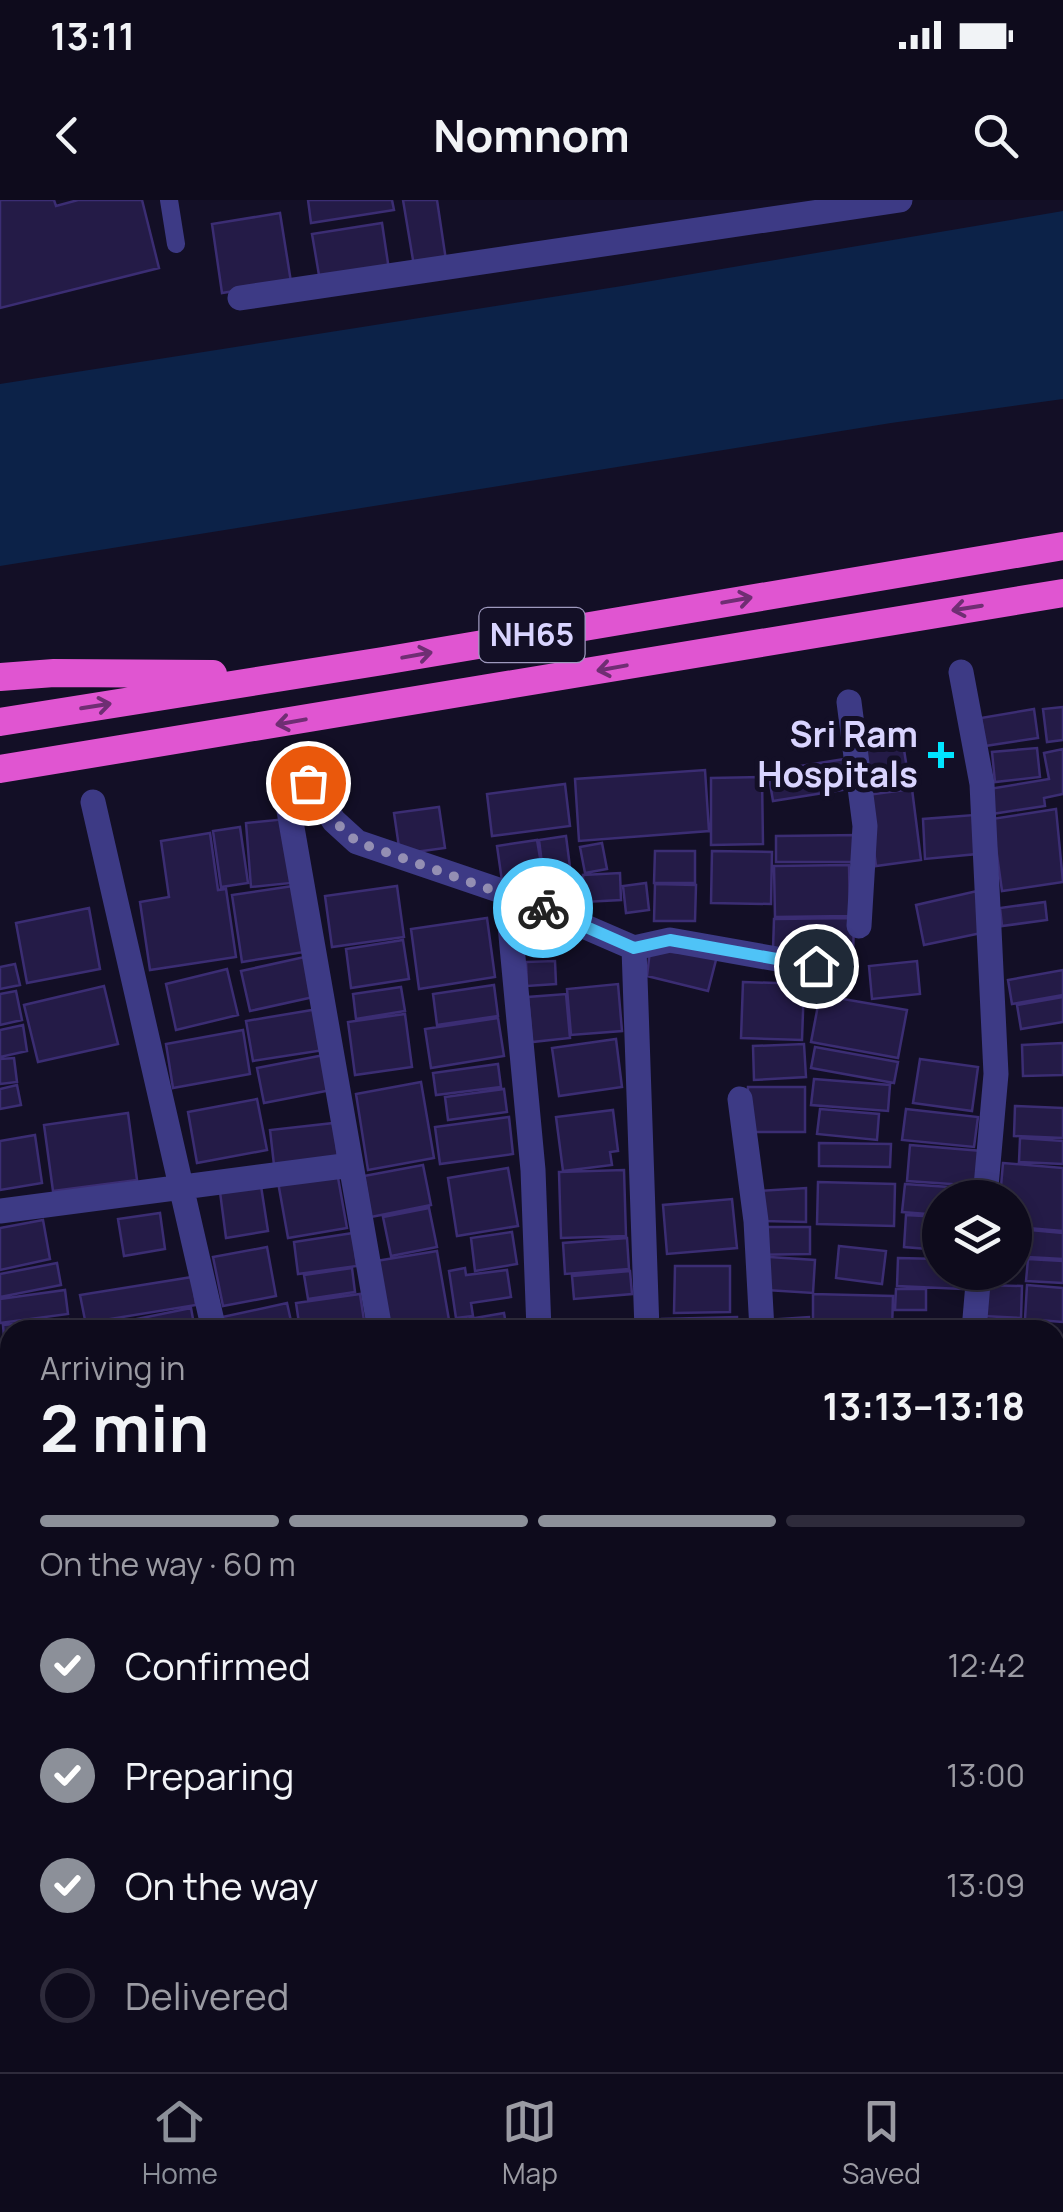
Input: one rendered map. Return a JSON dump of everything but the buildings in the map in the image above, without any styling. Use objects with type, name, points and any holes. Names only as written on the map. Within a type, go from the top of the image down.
[{"type":"highway","name":"NH65","points":[[0,722],[1063,546]]},
{"type":"highway","name":"NH65","points":[[0,769],[1063,593]]},
{"type":"highway","points":[[0,677],[54,673],[288,674]]},
{"type":"street","points":[[240,298],[900,200]]},
{"type":"street","points":[[962,672],[982,784],[996,1074],[987,1180]]},
{"type":"street","points":[[849,702],[865,826],[859,926]]},
{"type":"street","points":[[378,1320],[351,1165],[296,782],[357,842],[507,893],[634,948],[670,940],[816,966]]},
{"type":"street","points":[[93,802],[212,1320]]},
{"type":"street","points":[[507,893],[533,1170],[539,1320]]},
{"type":"street","points":[[634,948],[647,1320]]},
{"type":"street","points":[[740,1099],[756,1221],[761,1320]]},
{"type":"street","points":[[0,1210],[351,1165]]},
{"type":"street","points":[[975,1320],[977,1290]]},
{"type":"lane","points":[[169,200],[176,244]]},
{"type":"water","points":[[1063,211],[1063,399],[0,566],[0,384],[622,286]]},
{"type":"way so far","points":[[308,783],[334,821],[357,842],[543,908]]},
{"type":"place","name":"Sri Ram Hospitals","points":[[941,755]]},
{"type":"route","points":[[543,908],[634,948],[670,940],[816,966]]}]
